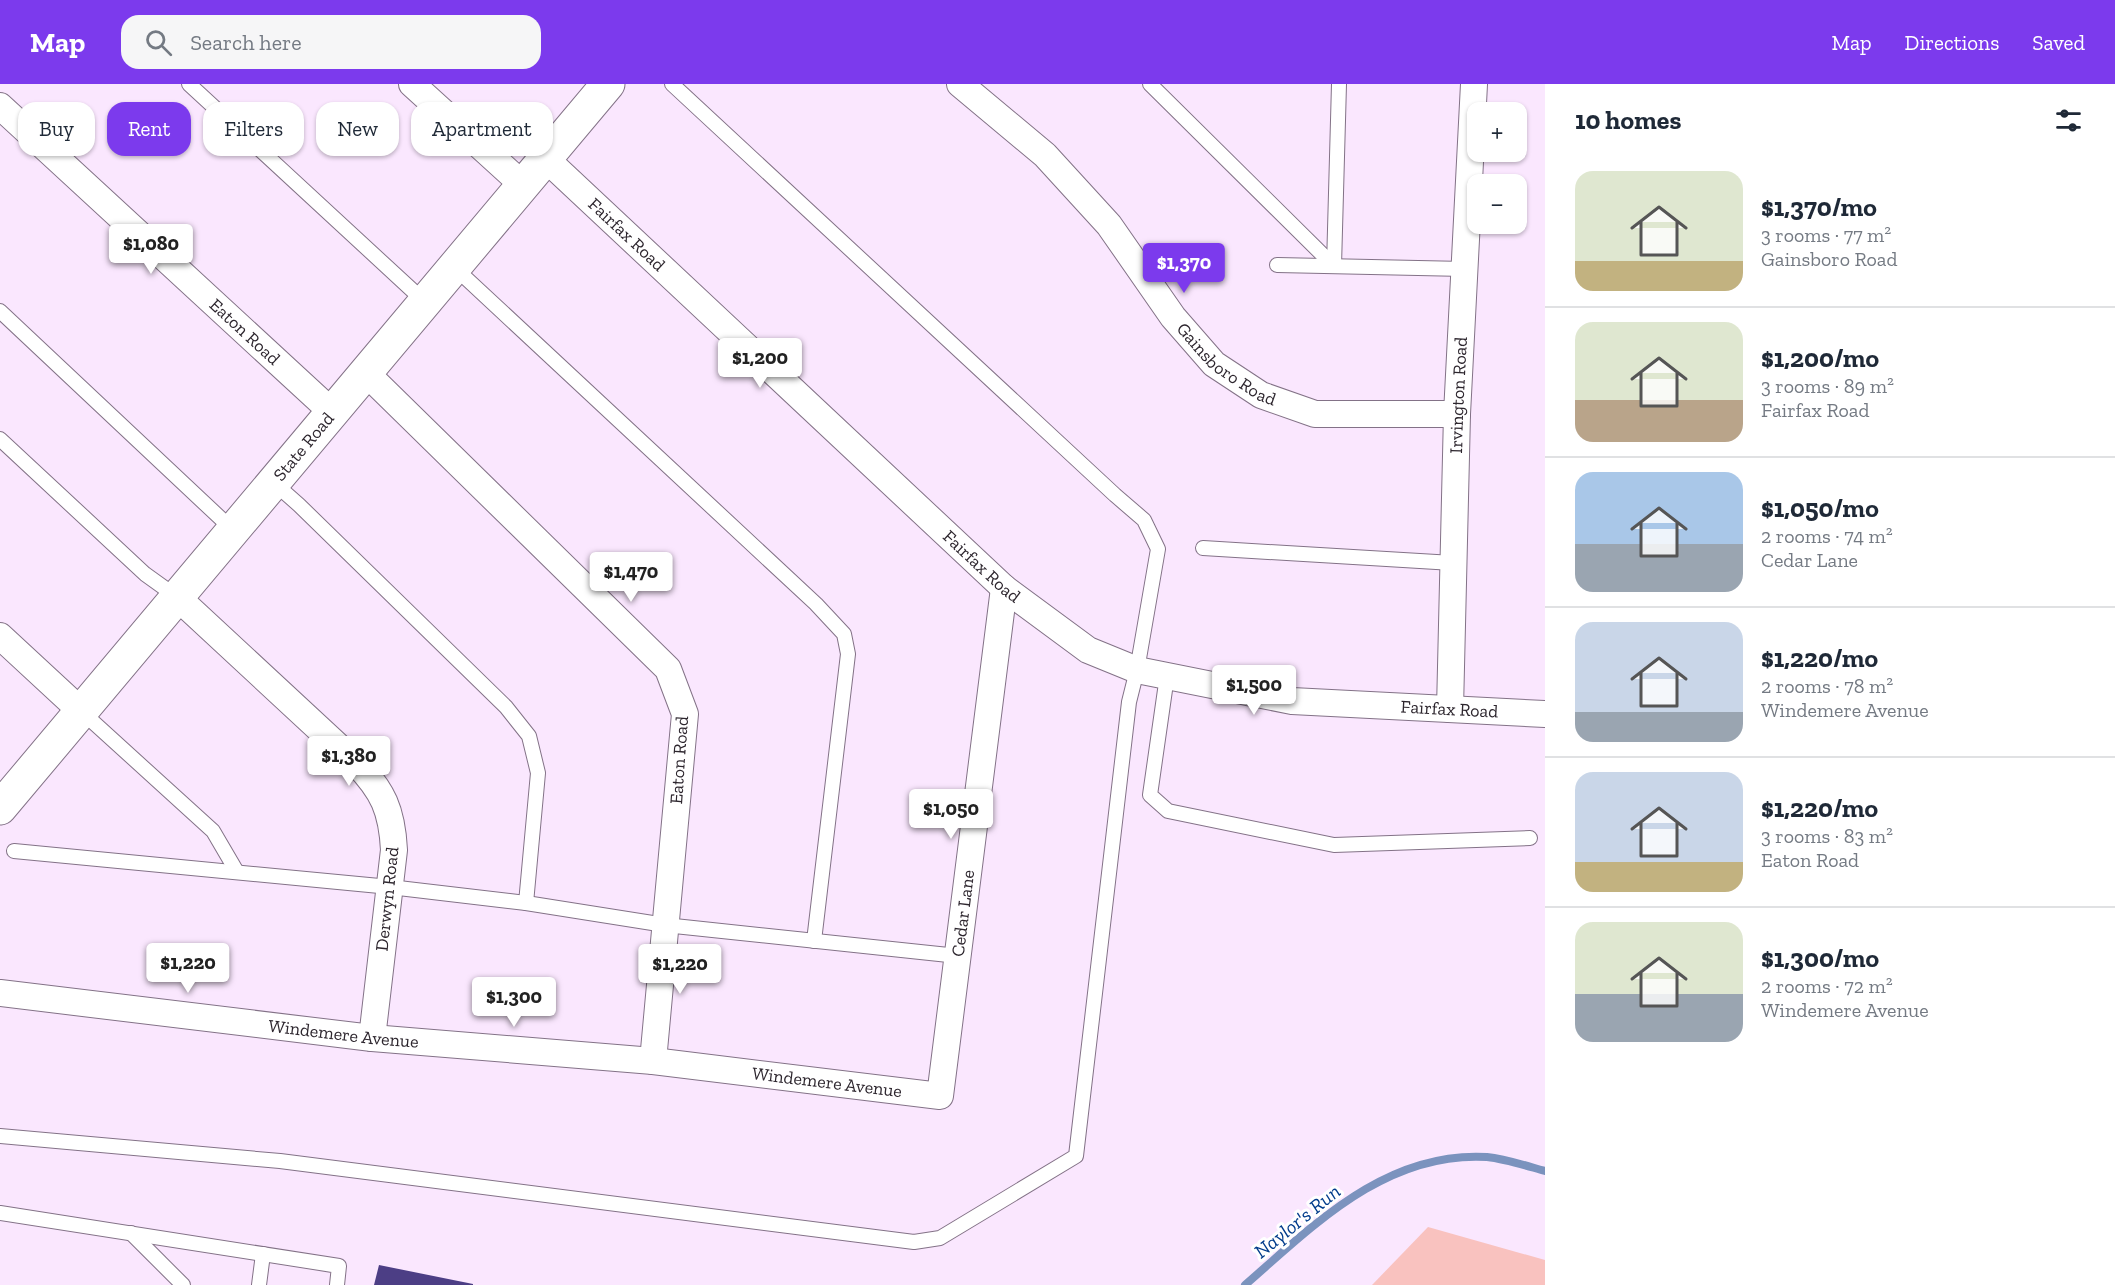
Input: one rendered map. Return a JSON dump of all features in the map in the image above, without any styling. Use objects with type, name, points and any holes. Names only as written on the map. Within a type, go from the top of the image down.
[{"type":"main road","name":"State Road","points":[[0,807],[608,84]]},
{"type":"street","points":[[412,84],[523,185]]},
{"type":"street","name":"Gainsboro Road","points":[[960,84],[1046,155],[1109,225],[1173,317],[1214,364],[1261,395],[1315,414],[1457,414]]},
{"type":"street","name":"Irvington Road","points":[[1450,709],[1457,414],[1474,84]]},
{"type":"street","name":"Eaton Road","points":[[0,106],[332,412]]},
{"type":"street","name":"Fairfax Road","points":[[545,158],[1004,588],[1088,650],[1137,670],[1292,702],[1545,714]]},
{"type":"street","name":"Eaton Road","points":[[365,372],[668,669],[685,714],[652,1061]]},
{"type":"street","name":"Cedar Lane","points":[[940,1096],[1004,588]]},
{"type":"street","name":"Derwyn Road","points":[[177,597],[372,779],[387,803],[393,827],[394,850],[372,1038]]},
{"type":"street","points":[[0,636],[81,711]]},
{"type":"street","name":"Windemere Avenue","points":[[0,993],[372,1038],[652,1061],[940,1096]]},
{"type":"lane","points":[[189,84],[425,302]]},
{"type":"lane","points":[[0,1136],[280,1161],[914,1242],[940,1238],[1076,1156],[1129,702],[1137,670],[1158,549],[1144,520],[672,84]]},
{"type":"lane","points":[[1150,84],[1334,266]]},
{"type":"lane","points":[[1334,266],[1339,84]]},
{"type":"lane","points":[[1277,265],[1465,269]]},
{"type":"lane","points":[[454,267],[808,596],[844,634],[848,654],[814,941]]},
{"type":"lane","points":[[0,311],[233,530]]},
{"type":"lane","points":[[0,439],[145,574],[177,597]]},
{"type":"lane","points":[[273,482],[506,708],[529,736],[538,773],[525,903]]},
{"type":"lane","points":[[1203,548],[1454,563]]},
{"type":"lane","points":[[1167,676],[1150,795],[1168,811],[1334,844],[1530,838]]},
{"type":"lane","points":[[81,711],[213,831],[237,872]]},
{"type":"lane","points":[[14,851],[390,887],[525,903],[665,925],[958,956]]},
{"type":"lane","points":[[0,1213],[339,1266],[338,1285]]},
{"type":"lane","points":[[131,1233],[183,1285]]},
{"type":"lane","points":[[259,1285],[263,1254]]},
{"type":"shaded area","points":[[1428,1227],[1545,1260],[1545,1285],[1372,1285]]},
{"type":"building","points":[[379,1265],[473,1284],[473,1285],[374,1285]]},
{"type":"waterway","name":"Naylor's Run","points":[[1245,1285],[1298,1239],[1354,1196],[1384,1179],[1416,1166],[1450,1158],[1487,1157],[1545,1171]]}]
